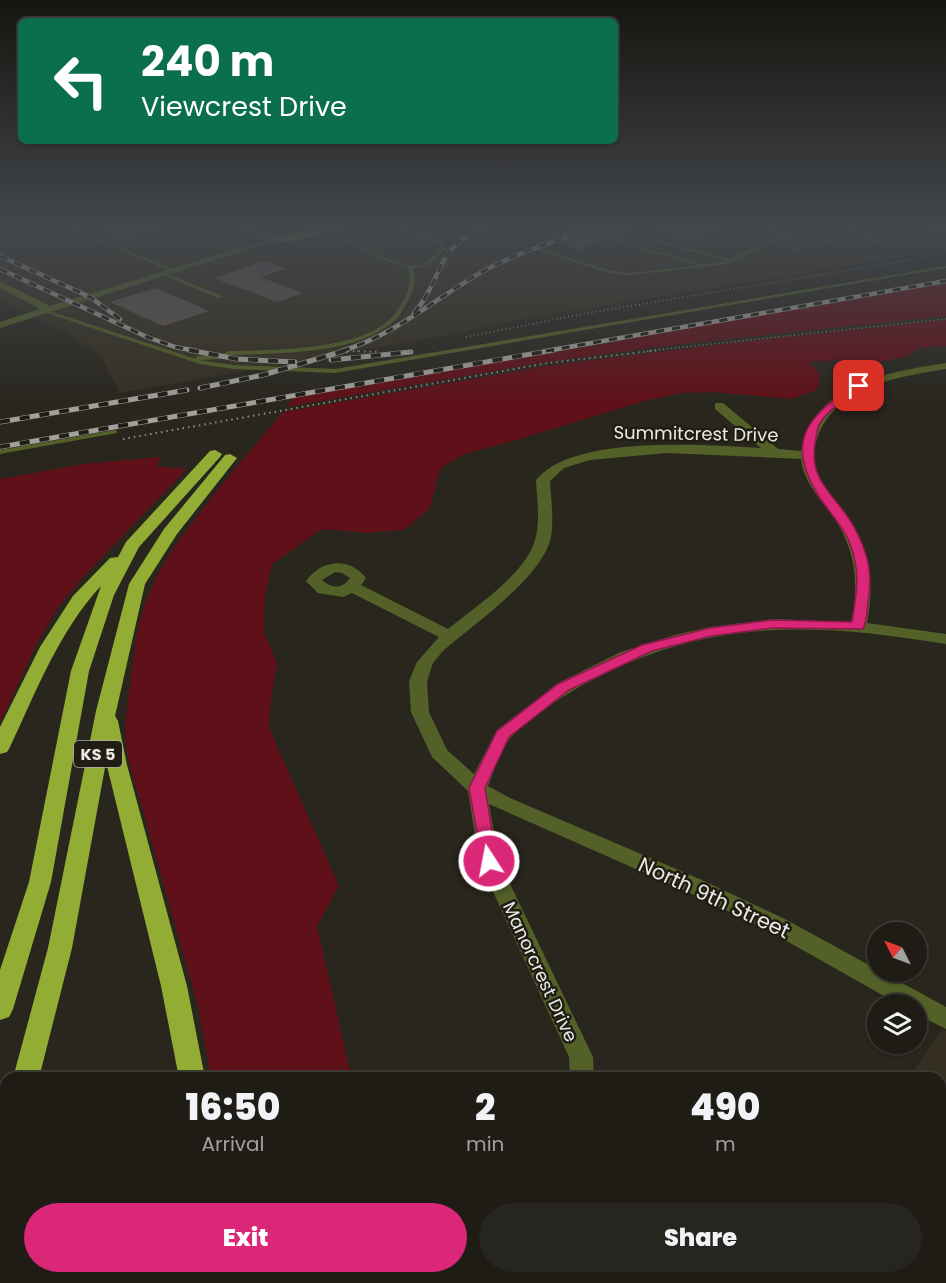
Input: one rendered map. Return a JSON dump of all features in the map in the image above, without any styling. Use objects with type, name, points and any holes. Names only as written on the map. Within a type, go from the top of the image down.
[{"type":"highway","name":"KS 5","points":[[0,1009],[40,882],[80,671],[105,595],[132,545],[222,456],[137,584],[106,711],[60,948],[28,1072]]},
{"type":"highway","points":[[0,747],[49,646],[79,600],[132,545]]},
{"type":"highway","points":[[106,711],[117,765],[174,986],[191,1072]]},
{"type":"street","points":[[3,286],[47,311]]},
{"type":"street","points":[[0,325],[126,286]]},
{"type":"street","points":[[858,626],[865,579],[863,567],[847,525],[824,495],[810,469],[806,455],[814,423],[831,405],[859,386],[897,374],[946,366]]},
{"type":"street","points":[[719,406],[775,453]]},
{"type":"street","name":"Summitcrest Drive","points":[[477,788],[439,753],[420,712],[418,681],[425,662],[449,636],[515,581],[531,564],[543,539],[545,525],[543,480],[553,468],[590,455],[618,451],[697,450],[806,455]]},
{"type":"street","points":[[352,587],[449,636]]},
{"type":"street","points":[[477,788],[503,734],[564,687],[627,656],[681,638],[772,624],[858,626],[946,639]]},
{"type":"street","name":"North 9th Street","points":[[477,788],[503,802],[695,886],[777,925],[946,1019]]},
{"type":"street","name":"Manorcrest Drive","points":[[477,788],[489,861],[581,1057],[582,1072]]},
{"type":"lane","points":[[198,286],[220,297]]},
{"type":"lane","points":[[183,358],[222,357],[229,353],[337,346],[362,338],[397,317],[403,310],[412,286]]},
{"type":"lane","points":[[47,311],[183,358],[233,367],[344,370],[836,286]]},
{"type":"lane","points":[[0,452],[115,432]]},
{"type":"path","points":[[463,338],[582,314],[753,286]]},
{"type":"path","points":[[117,440],[548,363],[775,336],[946,319]]},
{"type":"path","points":[[337,346],[344,351],[388,350]]},
{"type":"shaded area","points":[[0,286],[723,286],[517,320],[448,335],[120,393],[100,355],[62,330],[0,300]]},
{"type":"shaded area","points":[[930,286],[946,286],[946,316],[680,344],[547,362],[286,407],[293,398]]},
{"type":"shaded area","points":[[946,320],[946,346],[917,348],[908,356],[869,364],[836,360],[809,362],[821,374],[817,390],[791,399],[712,392],[682,393],[644,401],[464,454],[440,469],[430,508],[404,530],[367,533],[322,529],[272,564],[265,596],[264,632],[277,664],[269,728],[339,886],[317,926],[350,1071],[210,1072],[199,1010],[127,754],[125,727],[138,628],[146,600],[176,544],[219,488],[283,412],[546,366]]},
{"type":"shaded area","points":[[160,457],[157,466],[187,469],[84,576],[59,606],[38,641],[0,723],[0,479],[83,464]]},
{"type":"shaded area","points":[[942,1029],[946,1031],[946,1072],[913,1072]]},
{"type":"building","points":[[235,286],[284,286],[303,293],[277,302]]},
{"type":"building","points":[[156,288],[209,311],[163,326],[110,302]]},
{"type":"railway","points":[[36,286],[147,337],[175,347],[197,351]]},
{"type":"railway","points":[[66,286],[90,297],[120,319]]},
{"type":"railway","points":[[414,313],[432,286]]},
{"type":"railway","points":[[342,351],[382,335],[460,286]]},
{"type":"railway","points":[[546,351],[918,286]]},
{"type":"railway","points":[[189,350],[237,359],[295,362]]},
{"type":"railway","points":[[200,388],[263,375],[347,350]]},
{"type":"railway","points":[[0,447],[554,350]]},
{"type":"railway","points":[[331,360],[411,352]]},
{"type":"railway","points":[[0,422],[187,390]]},
{"type":"route","points":[[489,861],[477,788],[503,734],[564,687],[627,656],[681,638],[772,624],[858,626],[862,612],[865,579],[863,567],[847,525],[816,483],[806,455],[814,423],[831,405],[859,386]]}]
